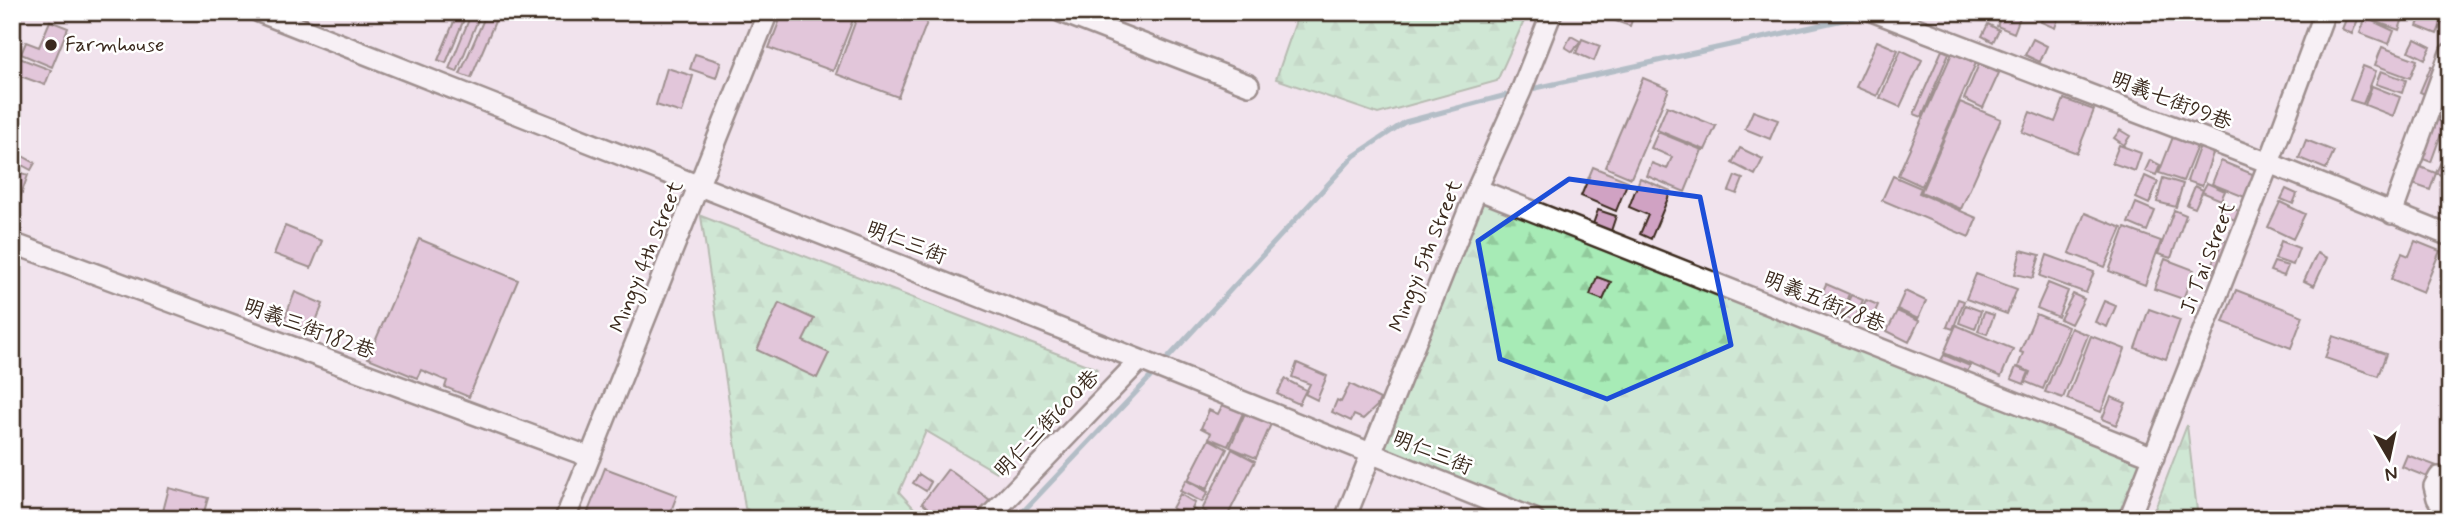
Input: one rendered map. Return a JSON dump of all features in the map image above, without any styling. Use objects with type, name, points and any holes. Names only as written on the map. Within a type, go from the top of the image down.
[{"type":"street","name":"明仁三街","points":[[259,12],[1534,519]]},
{"type":"street","name":"Mingyi 4th Street","points":[[565,519],[768,12]]},
{"type":"street","points":[[1061,12],[1249,85]]},
{"type":"street","name":"Mingyi 5th Street","points":[[1345,519],[1477,189],[1521,91],[1552,12]]},
{"type":"street","name":"明義七街99巷","points":[[1874,12],[2269,163],[2450,236]]},
{"type":"street","name":"Ji Tai Street","points":[[2129,519],[2269,163],[2325,12]]},
{"type":"street","points":[[2392,214],[2450,53]]},
{"type":"street","name":"明義五街78巷","points":[[1477,189],[2154,457]]},
{"type":"street","name":"明義三街182巷","points":[[12,243],[590,457]]},
{"type":"street","name":"明仁三街600巷","points":[[987,519],[1152,365]]},
{"type":"street","points":[[2439,477],[2434,486],[2437,498],[2449,519]]},
{"type":"highlighted area","points":[[1569,179],[1700,197],[1731,345],[1607,399],[1500,359],[1478,241]]},
{"type":"green space","points":[[1299,12],[1500,12],[1524,21],[1497,81],[1378,114],[1276,79]]},
{"type":"green space","points":[[1479,196],[1798,327],[2145,459],[2119,519],[1550,519],[1379,452]]},
{"type":"green space","points":[[701,216],[1097,369],[996,472],[926,431],[899,492],[924,519],[763,519],[745,508]]},
{"type":"green space","points":[[2187,425],[2198,519],[2151,519]]},
{"type":"building","points":[[458,12],[467,12],[446,63],[438,60]]},
{"type":"building","points":[[472,12],[481,12],[457,72],[449,69]]},
{"type":"building","points":[[487,12],[499,12],[471,78],[460,74]]},
{"type":"building","points":[[783,12],[856,12],[833,71],[769,48]]},
{"type":"building","points":[[859,12],[931,12],[898,97],[836,74]]},
{"type":"building","points":[[1612,12],[1635,12],[1630,26],[1610,19]]},
{"type":"building","points":[[2003,12],[2022,12],[2014,33],[1997,26]]},
{"type":"building","points":[[2044,12],[2059,16],[2055,28],[2041,22]]},
{"type":"building","points":[[2349,12],[2359,17],[2352,34],[2342,29]]},
{"type":"building","points":[[2368,12],[2405,12],[2399,30],[2366,18]]},
{"type":"building","points":[[2423,12],[2446,12],[2437,34],[2417,26]]},
{"type":"building","points":[[2366,18],[2394,31],[2389,44],[2360,33]]},
{"type":"building","name":"Farmhouse","points":[[50,21],[68,28],[52,67],[21,54],[26,42],[39,47]]},
{"type":"building","points":[[1988,24],[1999,30],[1993,42],[1982,36]]},
{"type":"building","points":[[1571,36],[1580,41],[1573,52],[1565,47]]},
{"type":"building","points":[[1582,39],[1600,46],[1594,61],[1576,53]]},
{"type":"building","points":[[2033,39],[2047,46],[2040,62],[2025,55]]},
{"type":"building","points":[[2415,39],[2431,47],[2425,59],[2409,51]]},
{"type":"building","points":[[1877,41],[1898,50],[1877,96],[1856,87]]},
{"type":"building","points":[[2382,47],[2417,60],[2410,78],[2375,65]]},
{"type":"building","points":[[1901,50],[1922,60],[1900,107],[1880,98]]},
{"type":"building","points":[[1942,50],[1949,53],[1922,117],[1914,114]]},
{"type":"building","points":[[1952,53],[1976,63],[1922,186],[1898,175]]},
{"type":"building","points":[[695,54],[721,62],[716,78],[690,69]]},
{"type":"building","points":[[14,56],[51,70],[45,85],[12,73]]},
{"type":"building","points":[[1979,64],[1999,73],[1983,108],[1964,99]]},
{"type":"building","points":[[2363,66],[2376,71],[2363,104],[2350,100]]},
{"type":"building","points":[[2431,66],[2450,74],[2450,105],[2420,92]]},
{"type":"building","points":[[667,68],[693,76],[682,113],[656,105]]},
{"type":"building","points":[[2381,71],[2406,80],[2402,93],[2376,84]]},
{"type":"building","points":[[1643,78],[1669,89],[1631,178],[1605,167]]},
{"type":"building","points":[[2372,86],[2400,97],[2393,116],[2365,105]]},
{"type":"building","points":[[2064,99],[2094,110],[2077,153],[2022,132],[2030,112],[2055,122]]},
{"type":"building","points":[[2431,100],[2450,107],[2446,121],[2426,113]]},
{"type":"building","points":[[1960,102],[2001,119],[1961,209],[1921,192]]},
{"type":"building","points":[[1667,106],[1716,126],[1705,150],[1657,130]]},
{"type":"building","points":[[1753,111],[1778,120],[1770,139],[1745,129]]},
{"type":"building","points":[[2425,115],[2445,123],[2431,162],[2410,154]]},
{"type":"building","points":[[2120,130],[2130,136],[2124,145],[2114,138]]},
{"type":"building","points":[[1658,132],[1702,150],[1685,192],[1647,176],[1652,163],[1667,169],[1672,157],[1651,148]]},
{"type":"building","points":[[2173,137],[2197,146],[2183,181],[2159,173]]},
{"type":"building","points":[[2306,140],[2334,151],[2326,169],[2299,158]]},
{"type":"building","points":[[2450,142],[2450,179],[2436,173]]},
{"type":"building","points":[[2119,145],[2141,153],[2135,171],[2112,163]]},
{"type":"building","points":[[2200,145],[2214,150],[2202,186],[2187,181]]},
{"type":"building","points":[[1740,148],[1763,159],[1755,175],[1732,163]]},
{"type":"building","points":[[17,153],[35,163],[31,170],[13,160]]},
{"type":"building","points":[[2150,160],[2160,165],[2156,175],[2145,171]]},
{"type":"building","points":[[2221,161],[2262,178],[2252,200],[2212,184]]},
{"type":"building","points":[[2410,163],[2436,173],[2430,190],[2404,181]]},
{"type":"building","points":[[1593,167],[1628,181],[1616,211],[1581,196]]},
{"type":"building","points":[[12,170],[28,175],[16,209],[12,208]]},
{"type":"building","points":[[1735,176],[1743,179],[1737,194],[1729,191]]},
{"type":"building","points":[[1893,176],[1921,188],[1919,193],[1977,218],[1969,237],[1882,200]]},
{"type":"building","points":[[2145,176],[2158,182],[2149,204],[2136,198]]},
{"type":"building","points":[[1640,178],[1671,191],[1651,239],[1640,234],[1648,215],[1629,207]]},
{"type":"building","points":[[2163,178],[2183,184],[2176,207],[2157,202]]},
{"type":"building","points":[[2207,183],[2225,191],[2221,200],[2202,192]]},
{"type":"building","points":[[2195,186],[2203,190],[2195,208],[2187,205]]},
{"type":"building","points":[[2286,189],[2297,194],[2293,204],[2281,199]]},
{"type":"building","points":[[2280,202],[2305,214],[2293,239],[2268,227]]},
{"type":"building","points":[[2136,203],[2155,211],[2147,231],[2128,223]]},
{"type":"building","points":[[2224,204],[2239,211],[2235,220],[2220,214]]},
{"type":"building","points":[[1598,210],[1616,216],[1611,231],[1593,224]]},
{"type":"building","points":[[2174,210],[2186,215],[2171,258],[2158,254]]},
{"type":"building","points":[[2085,213],[2122,228],[2105,267],[2069,253]]},
{"type":"building","points":[[285,226],[322,241],[311,268],[274,254]]},
{"type":"building","points":[[2125,228],[2161,241],[2145,285],[2109,271]]},
{"type":"building","points":[[419,239],[518,280],[469,397],[445,387],[447,381],[421,370],[417,378],[368,358]]},
{"type":"building","points":[[2223,239],[2229,242],[2219,269],[2212,266]]},
{"type":"building","points":[[2281,241],[2299,248],[2293,265],[2275,259]]},
{"type":"building","points":[[2415,241],[2440,251],[2423,292],[2391,279],[2402,253],[2409,256]]},
{"type":"building","points":[[2021,250],[2040,255],[2033,278],[2015,274]]},
{"type":"building","points":[[2317,253],[2327,258],[2314,286],[2304,281]]},
{"type":"building","points":[[2047,255],[2094,272],[2086,293],[2040,276]]},
{"type":"building","points":[[2165,259],[2194,270],[2183,299],[2154,289]]},
{"type":"building","points":[[2274,262],[2288,266],[2284,276],[2270,271]]},
{"type":"building","points":[[1976,274],[2017,289],[2007,314],[1966,299]]},
{"type":"building","points":[[1597,277],[1611,282],[1603,300],[1590,295]]},
{"type":"building","points":[[2048,283],[2068,291],[2058,317],[2037,308]]},
{"type":"building","points":[[1826,284],[1849,294],[1840,316],[1833,313],[1839,300],[1822,293]]},
{"type":"building","points":[[2236,290],[2303,316],[2291,348],[2223,322]]},
{"type":"building","points":[[1905,291],[1926,301],[1918,319],[1897,309]]},
{"type":"building","points":[[295,292],[323,304],[312,331],[284,320]]},
{"type":"building","points":[[2073,294],[2084,299],[2071,324],[2060,319]]},
{"type":"building","points":[[1851,295],[1863,300],[1854,321],[1841,316]]},
{"type":"building","points":[[1958,299],[1964,301],[1953,329],[1947,327]]},
{"type":"building","points":[[1866,300],[1878,305],[1869,326],[1856,320]]},
{"type":"building","points":[[2104,301],[2116,306],[2107,327],[2095,322]]},
{"type":"building","points":[[779,303],[814,319],[803,341],[829,353],[817,378],[757,350]]},
{"type":"building","points":[[1965,305],[1981,311],[1975,329],[1959,323]]},
{"type":"building","points":[[2149,309],[2180,320],[2166,359],[2135,348]]},
{"type":"building","points":[[1897,311],[1919,321],[1909,342],[1887,331]]},
{"type":"building","points":[[1984,312],[1994,315],[1987,334],[1978,331]]},
{"type":"building","points":[[2036,314],[2068,327],[2043,389],[2026,382],[2030,372],[2018,367],[2023,353],[2020,352]]},
{"type":"building","points":[[1956,325],[2013,349],[2001,377],[1944,353]]},
{"type":"building","points":[[2071,328],[2088,335],[2063,398],[2045,392]]},
{"type":"building","points":[[2091,336],[2125,349],[2101,412],[2067,399]]},
{"type":"building","points":[[2333,336],[2386,354],[2378,376],[2325,358]]},
{"type":"building","points":[[1944,355],[1970,366],[1966,374],[1940,362]]},
{"type":"building","points":[[1297,363],[1327,376],[1317,400],[1305,394],[1310,384],[1292,377]]},
{"type":"building","points":[[2016,367],[2029,372],[2024,384],[2011,379]]},
{"type":"building","points":[[1285,379],[1306,390],[1299,404],[1277,394]]},
{"type":"building","points":[[1350,384],[1380,399],[1377,406],[1363,419],[1354,415],[1351,421],[1332,412],[1337,400],[1341,402]]},
{"type":"building","points":[[2111,397],[2126,403],[2116,425],[2102,419]]},
{"type":"building","points":[[1223,404],[1243,413],[1228,446],[1209,438],[1211,433],[1201,428],[1209,410],[1218,414]]},
{"type":"building","points":[[1245,413],[1271,424],[1256,458],[1230,447]]},
{"type":"building","points":[[1209,439],[1227,449],[1207,489],[1188,480]]},
{"type":"building","points":[[1232,449],[1255,461],[1226,519],[1219,519],[1202,510]]},
{"type":"building","points":[[2407,455],[2437,466],[2432,479],[2402,467]]},
{"type":"building","points":[[605,468],[677,495],[668,519],[604,519],[588,512]]},
{"type":"building","points":[[948,469],[990,500],[976,519],[941,519],[922,503]]},
{"type":"building","points":[[919,474],[931,482],[926,491],[913,483]]},
{"type":"building","points":[[1186,480],[1208,492],[1202,502],[1180,491]]},
{"type":"building","points":[[169,488],[208,498],[202,519],[161,519]]},
{"type":"building","points":[[1180,494],[1195,503],[1188,517],[1172,508]]},
{"type":"building","points":[[1192,509],[1214,519],[1187,519]]},
{"type":"waterway","points":[[1527,90],[1870,14]]},
{"type":"waterway","points":[[1016,519],[1354,156],[1405,122],[1514,93]]},
{"type":"place","name":"Farmhouse","points":[[51,45]]}]
